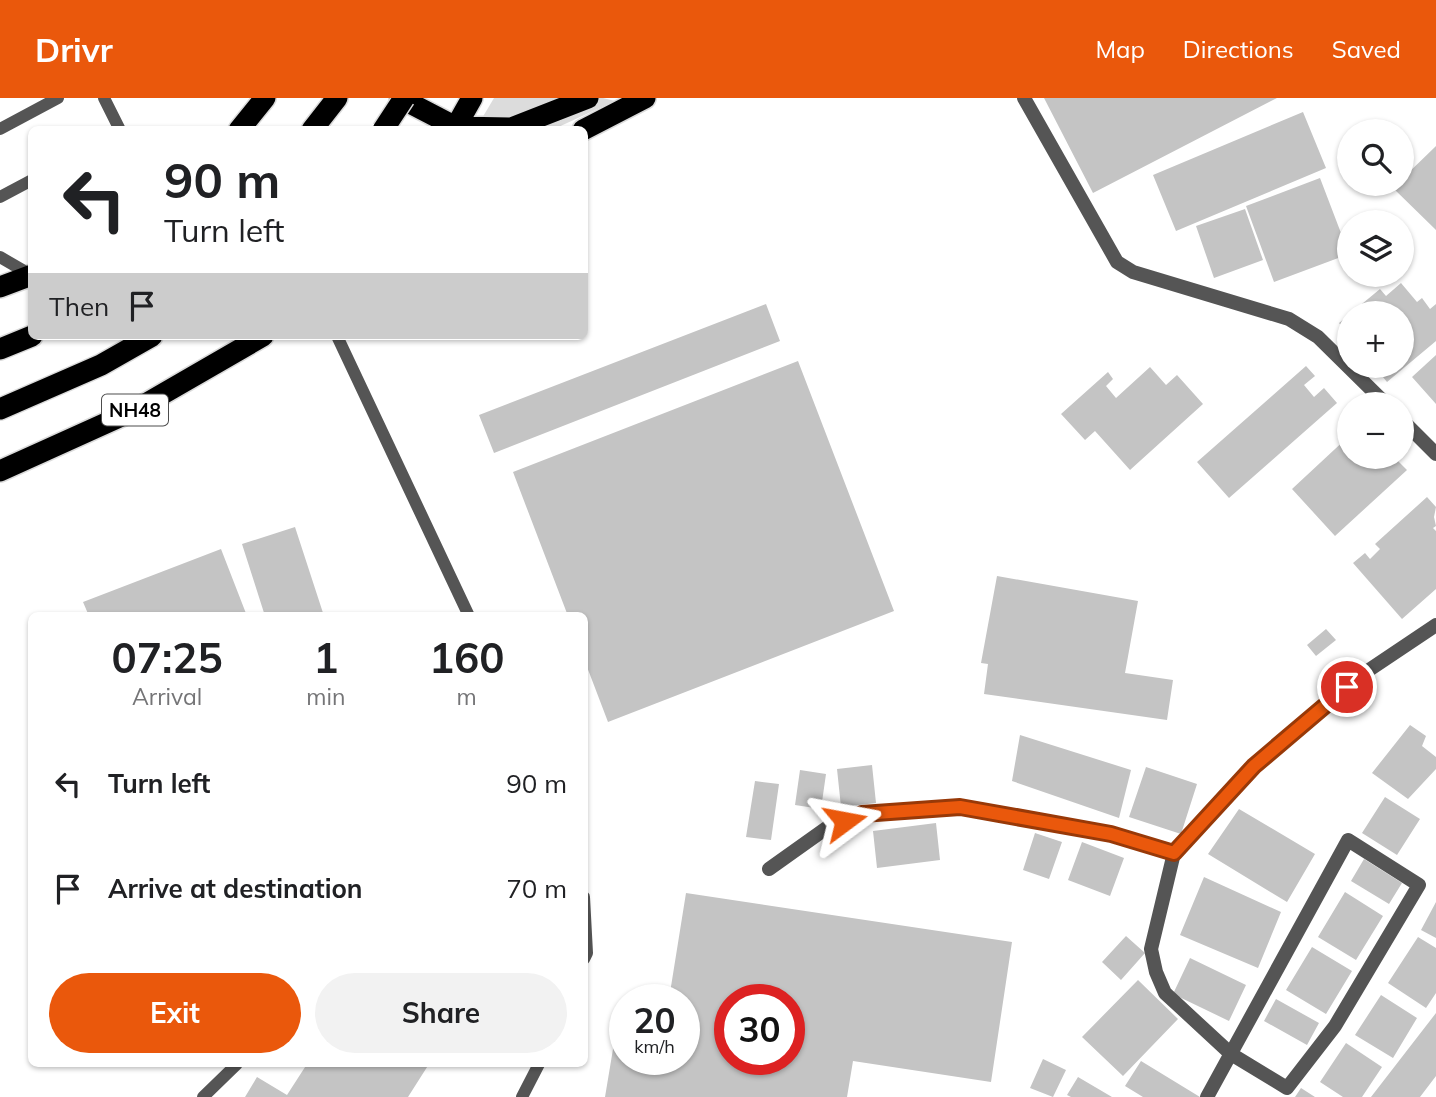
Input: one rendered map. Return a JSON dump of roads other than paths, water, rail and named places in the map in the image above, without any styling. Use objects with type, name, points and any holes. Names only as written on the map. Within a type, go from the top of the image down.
[{"type":"highway","points":[[242,126],[265,98]]},
{"type":"highway","points":[[315,126],[337,98]]},
{"type":"highway","points":[[385,126],[402,98],[451,126]]},
{"type":"highway","points":[[456,126],[472,98]]},
{"type":"highway","points":[[515,126],[588,98]]},
{"type":"highway","points":[[588,127],[645,98]]},
{"type":"highway","points":[[0,287],[28,276]]},
{"type":"highway","points":[[0,349],[28,338]]},
{"type":"highway","points":[[0,409],[101,366],[145,340]]},
{"type":"highway","name":"NH48","points":[[0,471],[135,410],[256,340]]},
{"type":"street","points":[[1024,98],[1118,262],[1133,272],[1289,319],[1318,337],[1374,392]]},
{"type":"street","points":[[1414,432],[1436,454]]},
{"type":"street","points":[[1207,1097],[1231,1054],[1348,840],[1419,885],[1335,1026],[1283,1093],[1231,1054],[1165,993],[1156,972],[1151,949],[1174,853],[1254,766],[1366,672],[1436,625]]},
{"type":"street","points":[[769,869],[828,827],[862,814],[960,807],[1111,834],[1174,853]]},
{"type":"lane","points":[[0,129],[58,98]]},
{"type":"lane","points":[[104,98],[118,126]]},
{"type":"lane","points":[[0,197],[28,182]]},
{"type":"lane","points":[[0,257],[28,273]]},
{"type":"lane","points":[[339,340],[467,612]]},
{"type":"lane","points":[[203,1097],[234,1067]]},
{"type":"lane","points":[[522,1097],[537,1067]]}]
